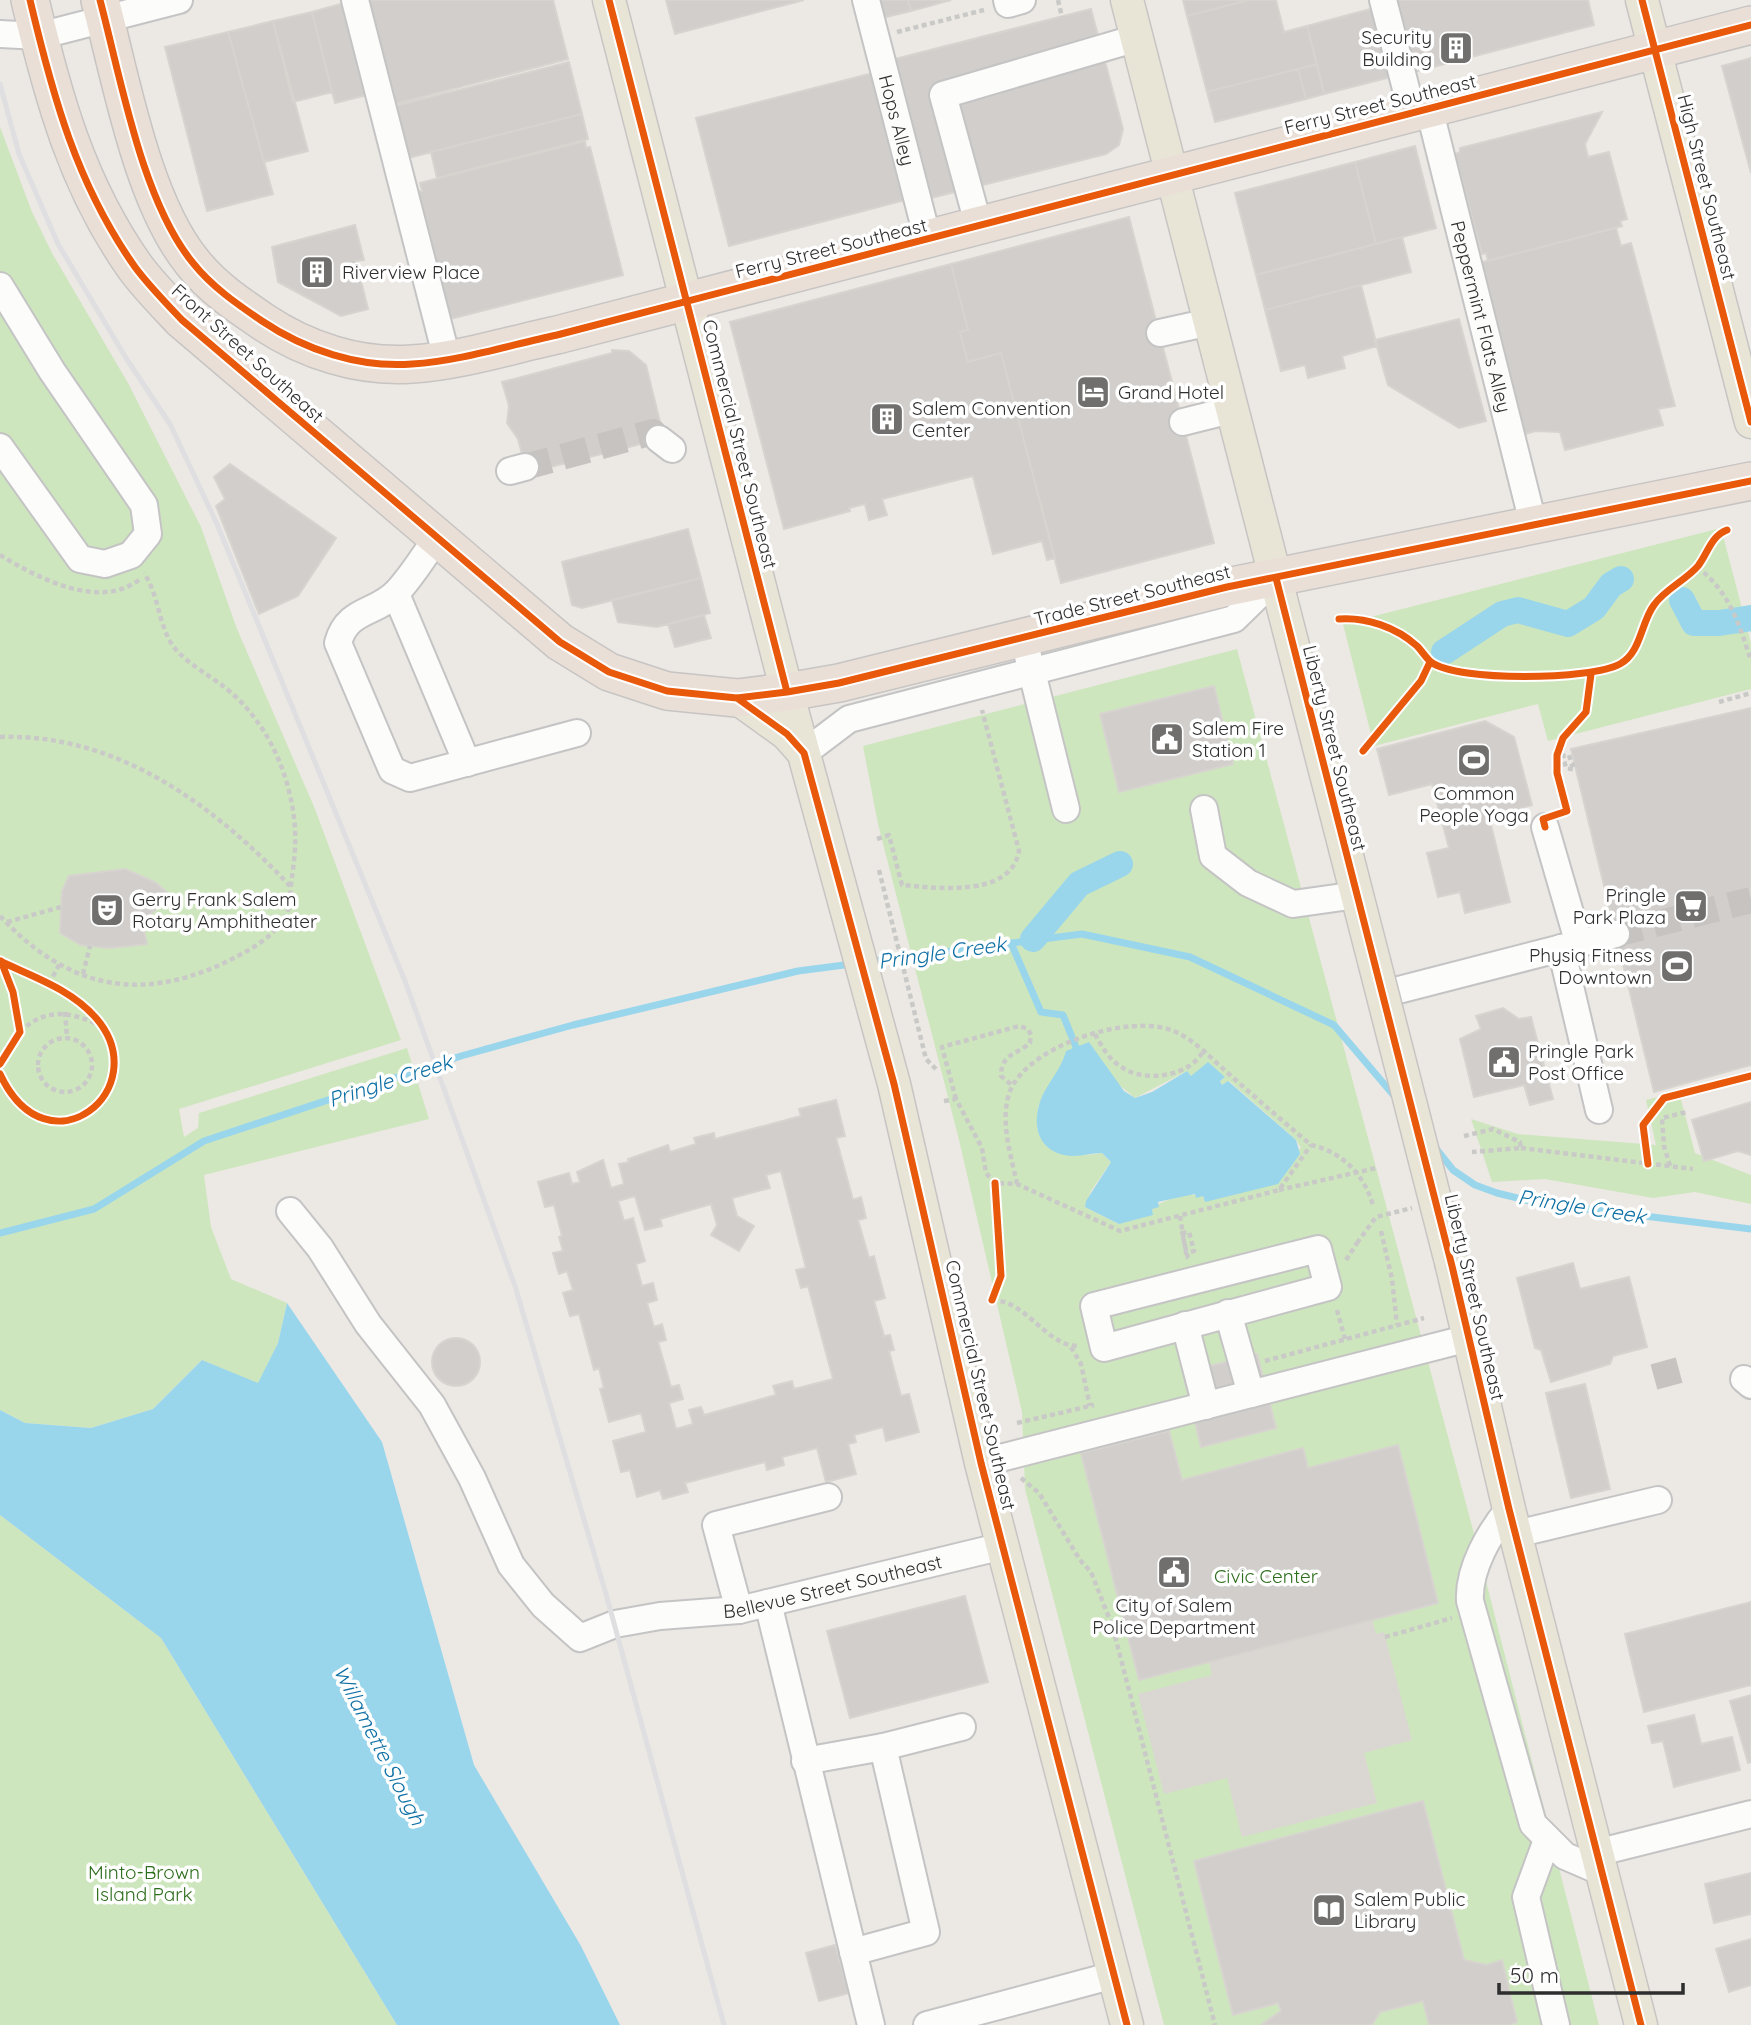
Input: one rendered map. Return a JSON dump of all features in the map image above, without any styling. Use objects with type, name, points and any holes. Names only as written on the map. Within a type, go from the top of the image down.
[{"type":"highway","name":"Front Street Southeast","points":[[30,0],[77,166],[103,217],[137,269],[182,320],[535,622]]},
{"type":"highway","name":"Ferry Street Southeast","points":[[102,9],[150,184],[168,227],[193,264],[230,299],[275,330],[317,351],[377,364],[412,364],[447,359],[557,335],[1751,25]]},
{"type":"highway","name":"Trade Street Southeast","points":[[535,622],[589,662],[609,672],[667,691],[737,698],[1027,655],[1276,578],[1751,481]]},
{"type":"main road","name":"Commercial Street Southeast","points":[[610,0],[787,692],[839,874],[894,1084],[982,1463],[1127,2025]]},
{"type":"main road","name":"Liberty Street Southeast","points":[[1127,0],[1436,1202],[1513,1522],[1641,2025]]},
{"type":"main road","name":"High Street Southeast","points":[[1642,0],[1751,422]]},
{"type":"main road","points":[[737,698],[787,734],[804,753]]},
{"type":"street","points":[[0,34],[39,36],[102,9],[179,0]]},
{"type":"street","points":[[355,0],[447,359]]},
{"type":"street","name":"Hops Alley","points":[[866,0],[928,240]]},
{"type":"street","name":"Peppermint Flats Alley","points":[[1383,0],[1421,110],[1534,527]]},
{"type":"street","points":[[979,227],[943,95],[1137,38]]},
{"type":"street","points":[[0,286],[52,371],[144,505],[148,534],[131,555],[105,564],[80,559],[0,447]]},
{"type":"street","points":[[1160,333],[1210,322]]},
{"type":"street","points":[[1183,422],[1231,410]]},
{"type":"street","points":[[436,539],[396,594],[348,622],[342,629],[338,643],[391,770],[410,778],[577,733]]},
{"type":"street","points":[[396,594],[467,762]]},
{"type":"street","points":[[1027,655],[1066,809]]},
{"type":"street","name":"Trade Street Southeast","points":[[804,753],[849,719],[1027,655]]},
{"type":"street","points":[[1204,809],[1213,856],[1248,883],[1293,904],[1357,895]]},
{"type":"street","points":[[1545,827],[1570,946],[1599,1111]]},
{"type":"street","points":[[1382,994],[1616,934]]},
{"type":"street","name":"Bellevue Street Southeast","points":[[290,1211],[320,1248],[368,1324],[432,1405],[472,1478],[511,1564],[543,1605],[580,1638],[615,1624],[660,1616],[739,1610],[1003,1546]]},
{"type":"street","points":[[1318,1248],[1328,1287],[1228,1313],[1104,1348],[1094,1306],[1318,1248]]},
{"type":"street","points":[[1228,1313],[1251,1394]]},
{"type":"street","points":[[1185,1325],[1206,1406]]},
{"type":"street","points":[[982,1463],[1469,1338]]},
{"type":"street","points":[[739,1610],[716,1525],[828,1497]]},
{"type":"street","points":[[1658,1500],[1513,1522],[1491,1533],[1473,1577],[1470,1591],[1474,1613],[1530,1815],[1538,1832],[1565,1856],[1598,1862],[1751,1814]]},
{"type":"street","points":[[768,1602],[804,1761],[871,2025]]},
{"type":"street","points":[[804,1761],[883,1748],[962,1727]]},
{"type":"street","points":[[853,1952],[926,1932],[883,1748]]},
{"type":"street","points":[[1547,1840],[1526,1897],[1556,2025]]},
{"type":"street","points":[[927,2025],[1114,1975]]},
{"type":"path","points":[[1058,0],[1062,16]]},
{"type":"path","points":[[876,38],[1012,1]]},
{"type":"path","points":[[0,916],[25,940],[60,963],[104,982],[138,987],[172,982],[209,970],[266,939],[284,919],[291,902],[297,853],[296,835],[289,790],[275,752],[261,724],[240,700],[174,647],[155,588],[131,555]]},
{"type":"path","points":[[1687,576],[1699,564],[1717,583],[1730,604],[1751,661]]},
{"type":"path","points":[[1719,702],[1751,693]]},
{"type":"path","points":[[877,839],[888,835],[901,885],[962,890],[1004,876],[1017,865],[1019,851],[981,708]]},
{"type":"path","points":[[0,737],[18,736],[89,747],[165,780],[237,833],[291,887]]},
{"type":"path","points":[[1557,773],[1560,747]]},
{"type":"path","points":[[879,870],[926,1059],[936,1069]]},
{"type":"path","points":[[6,922],[61,907]]},
{"type":"path","points":[[83,974],[90,946]]},
{"type":"path","points":[[49,984],[60,963]]},
{"type":"path","points":[[37,978],[57,988]]},
{"type":"path","points":[[13,1042],[32,1021],[65,1012],[103,1027]]},
{"type":"path","points":[[65,1012],[67,1038]]},
{"type":"path","points":[[91,1013],[108,1038]]},
{"type":"path","points":[[19,1022],[20,1032]]},
{"type":"path","points":[[997,1193],[995,1183],[986,1173],[982,1148],[956,1099],[942,1047],[1019,1026],[1028,1029],[1031,1035],[1030,1044],[1006,1057],[1001,1065],[1001,1076],[1013,1086]]},
{"type":"path","points":[[1017,1184],[1006,1128],[1006,1105],[1013,1086],[1033,1063],[1081,1038],[1128,1026],[1155,1026],[1177,1032],[1311,1144],[1326,1148],[1357,1171],[1368,1189],[1373,1205]]},
{"type":"path","points":[[1095,1034],[1111,1058],[1131,1072],[1175,1072],[1195,1063],[1203,1051]]},
{"type":"path","points":[[67,1038],[83,1045],[91,1061],[87,1079],[73,1090],[64,1091],[48,1086],[42,1080],[38,1063],[44,1048],[58,1039],[67,1038]]},
{"type":"path","points":[[944,1101],[956,1099]]},
{"type":"path","points":[[1599,1111],[1602,1159]]},
{"type":"path","points":[[1670,1166],[1664,1146],[1662,1118],[1687,1112]]},
{"type":"path","points":[[1464,1136],[1493,1129],[1520,1142],[1521,1148]]},
{"type":"path","points":[[1279,1190],[1311,1144]]},
{"type":"path","points":[[1472,1152],[1521,1148],[1602,1159],[1647,1160],[1693,1169]]},
{"type":"path","points":[[995,1183],[1017,1184],[1120,1231],[1376,1168]]},
{"type":"path","points":[[1357,1243],[1376,1217],[1436,1202]]},
{"type":"path","points":[[1180,1216],[1180,1231],[1186,1253],[1194,1251],[1189,1232],[1182,1233],[1185,1246],[1188,1258]]},
{"type":"path","points":[[1381,1231],[1392,1279],[1396,1325]]},
{"type":"path","points":[[997,1288],[992,1300],[1013,1305],[1038,1323]]},
{"type":"path","points":[[1071,1346],[1081,1364],[1090,1406]]},
{"type":"path","points":[[1016,1472],[1039,1493],[1080,1560],[1091,1573],[1114,1628],[1215,2025]]},
{"type":"path","points":[[1385,1637],[1474,1613]]},
{"type":"path","points":[[1146,1754],[1153,1752]]},
{"type":"green space","points":[[0,127],[32,212],[52,253],[128,383],[201,527],[237,629],[315,809],[401,1040],[179,1109],[184,1137],[198,1128],[199,1113],[407,1048],[429,1119],[204,1175],[211,1227],[231,1279],[287,1303],[278,1343],[258,1384],[202,1360],[153,1409],[91,1428],[25,1423],[0,1410]]},
{"type":"green space","points":[[1721,528],[1751,643],[1751,689],[1548,741],[1538,704],[1374,746],[1343,624]]},
{"type":"green space","name":"Civic Center","points":[[1237,649],[1472,1526],[1599,2025],[1164,2025],[1025,1489],[1022,1412],[959,1140],[878,824],[863,746]],"holes":[[[1214,687],[1233,764],[1120,792]],[[1064,1061],[1118,1084],[1135,1098],[1187,1071],[1191,1076],[1225,1077],[1220,1081],[1222,1085],[1229,1081],[1296,1140],[1301,1148],[1205,1202],[1203,1196],[1182,1196],[1160,1203],[1119,1224],[1085,1207],[1091,1191],[1111,1162],[1102,1153],[1087,1155],[1037,1129],[1038,1107]]]},
{"type":"green space","points":[[1679,1092],[1695,1153],[1751,1175],[1751,1204],[1695,1192],[1653,1198],[1545,1179],[1492,1182],[1471,1119],[1518,1134],[1656,1145],[1646,1100]]},
{"type":"green space","name":"Minto-Brown Island Park","points":[[0,1515],[161,1638],[397,2025],[0,2025]]},
{"type":"shaded area","points":[[1372,1620],[1376,1634],[1384,1632],[1412,1740],[1364,1753],[1377,1803],[1242,1837],[1227,1778],[1164,1794],[1138,1694],[1212,1675],[1209,1662]]},
{"type":"water","points":[[1089,1042],[1124,1091],[1135,1098],[1152,1092],[1187,1071],[1191,1076],[1208,1062],[1225,1077],[1220,1081],[1222,1085],[1228,1081],[1296,1140],[1300,1154],[1278,1184],[1205,1202],[1203,1196],[1196,1198],[1195,1194],[1158,1202],[1159,1207],[1152,1209],[1153,1215],[1119,1224],[1085,1207],[1086,1201],[1111,1162],[1102,1153],[1069,1156],[1053,1151],[1040,1137],[1037,1118],[1041,1098],[1066,1051]]},
{"type":"water","name":"Willamette Slough","points":[[287,1303],[382,1442],[474,1765],[581,1946],[620,2025],[397,2025],[161,1638],[0,1515],[0,1410],[25,1423],[91,1428],[153,1409],[202,1360],[258,1383],[278,1343]]},
{"type":"building","points":[[367,0],[553,0],[568,59],[395,104]]},
{"type":"building","points":[[666,0],[804,0],[675,34]]},
{"type":"building","points":[[878,0],[908,0],[911,11],[882,18]]},
{"type":"building","points":[[908,0],[951,0],[911,11]]},
{"type":"building","points":[[1183,0],[1249,0],[1187,16]]},
{"type":"building","points":[[1249,0],[1276,0],[1284,32],[1307,26],[1317,64],[1207,92],[1187,16]]},
{"type":"building","name":"Security Building","points":[[1395,0],[1588,0],[1594,25],[1414,72]]},
{"type":"building","points":[[344,3],[367,95],[335,103],[312,12]]},
{"type":"building","points":[[1378,7],[1395,76],[1324,94],[1307,26]]},
{"type":"building","points":[[1091,9],[1123,129],[1119,145],[1106,154],[931,198],[895,59]]},
{"type":"building","points":[[312,12],[332,92],[293,102],[273,21]]},
{"type":"building","points":[[273,21],[308,151],[264,162],[228,32]]},
{"type":"building","points":[[228,32],[273,194],[207,211],[165,47]]},
{"type":"building","points":[[1751,58],[1751,173],[1722,66]]},
{"type":"building","points":[[569,62],[582,114],[404,159],[391,107]]},
{"type":"building","points":[[1317,64],[1324,94],[1306,99],[1298,69]]},
{"type":"building","points":[[1298,69],[1306,99],[1215,122],[1207,92]]},
{"type":"building","points":[[877,72],[909,199],[729,246],[696,118]]},
{"type":"building","points":[[1602,112],[1585,144],[1588,157],[1609,152],[1627,219],[1620,221],[1622,226],[1488,261],[1486,253],[1482,254],[1455,154],[1460,152],[1460,148]]},
{"type":"building","points":[[582,114],[588,139],[437,178],[431,152]]},
{"type":"building","points":[[585,141],[586,148],[590,147],[623,275],[450,319],[418,192],[422,191],[420,183]]},
{"type":"building","points":[[1415,146],[1436,228],[1376,244],[1355,162]]},
{"type":"building","points":[[1355,162],[1376,244],[1256,275],[1235,193]]},
{"type":"building","name":"Grand Hotel","points":[[1129,217],[1214,543],[1061,583],[1001,353],[968,362],[960,332],[968,330],[951,264]]},
{"type":"building","name":"Riverview Place","points":[[355,225],[364,260],[356,261],[368,309],[341,316],[278,282],[272,247]]},
{"type":"building","points":[[1616,228],[1621,246],[1631,243],[1675,406],[1658,409],[1663,425],[1565,450],[1560,432],[1535,431],[1520,436],[1475,264]]},
{"type":"building","points":[[1402,237],[1411,272],[1265,310],[1256,275]]},
{"type":"building","name":"Salem Convention Center","points":[[951,264],[968,330],[960,332],[968,362],[1001,353],[1055,558],[1047,560],[1042,541],[993,554],[973,476],[882,499],[887,515],[869,520],[865,504],[849,508],[850,511],[784,529],[730,322]]},
{"type":"building","points":[[1361,285],[1377,346],[1342,356],[1345,368],[1308,378],[1305,365],[1281,371],[1265,310]]},
{"type":"building","points":[[1459,319],[1486,421],[1459,428],[1388,385],[1375,340]]},
{"type":"building","points":[[612,350],[629,351],[646,365],[664,438],[527,473],[518,439],[507,423],[509,406],[502,382],[612,353]]},
{"type":"building","points":[[230,464],[336,538],[298,596],[259,614],[216,506],[225,499],[214,477]]},
{"type":"building","points":[[688,529],[701,578],[582,608],[572,605],[562,562]]},
{"type":"building","points":[[701,578],[710,613],[657,627],[618,622],[612,600]]},
{"type":"building","points":[[704,615],[711,638],[675,647],[668,624]]},
{"type":"building","name":"Salem Fire Station 1","points":[[1214,686],[1233,764],[1119,792],[1100,714]]},
{"type":"building","points":[[1751,708],[1751,1065],[1654,1092],[1571,749]]},
{"type":"building","points":[[1485,721],[1514,737],[1532,805],[1489,817],[1510,902],[1465,913],[1460,892],[1438,897],[1427,853],[1449,848],[1432,784],[1389,795],[1377,749]]},
{"type":"building","name":"Gerry Frank Salem Rotary Amphitheater","points":[[125,869],[155,882],[177,901],[160,906],[142,921],[147,944],[109,948],[81,945],[60,933],[62,891],[69,876]]},
{"type":"building","name":"Pringle Park Post Office","points":[[1503,1008],[1519,1019],[1531,1017],[1553,1099],[1530,1105],[1524,1085],[1474,1097],[1460,1039],[1481,1029],[1476,1016]]},
{"type":"building","points":[[836,1100],[845,1136],[836,1138],[853,1200],[861,1197],[866,1218],[858,1220],[869,1258],[874,1256],[885,1298],[874,1301],[884,1336],[890,1335],[894,1350],[889,1351],[901,1396],[909,1394],[919,1432],[886,1441],[883,1427],[854,1435],[856,1442],[848,1444],[856,1474],[826,1482],[817,1448],[782,1457],[784,1465],[767,1470],[765,1462],[685,1483],[688,1492],[663,1499],[660,1490],[637,1497],[630,1470],[621,1472],[613,1441],[646,1432],[641,1413],[609,1422],[600,1389],[604,1388],[599,1368],[594,1370],[579,1314],[570,1316],[563,1293],[573,1290],[567,1271],[559,1274],[553,1253],[563,1251],[554,1205],[545,1207],[538,1182],[569,1173],[572,1184],[580,1182],[577,1172],[603,1160],[611,1188],[624,1184],[619,1164],[629,1162],[628,1159],[668,1145],[670,1152],[696,1144],[694,1138],[714,1133],[715,1139],[801,1116],[799,1109]],"holes":[[[781,1171],[806,1268],[796,1270],[801,1288],[808,1286],[833,1379],[794,1389],[792,1381],[773,1386],[776,1395],[704,1415],[701,1407],[689,1410],[693,1424],[676,1429],[669,1403],[683,1399],[679,1385],[671,1387],[658,1342],[666,1340],[662,1324],[654,1327],[647,1303],[657,1300],[653,1283],[642,1286],[636,1264],[645,1261],[633,1218],[624,1221],[618,1201],[635,1196],[645,1230],[662,1226],[660,1219],[711,1204],[717,1225],[711,1235],[739,1251],[754,1226],[737,1216],[732,1198],[770,1188],[766,1175]]]},
{"type":"building","points":[[1751,1102],[1751,1155],[1738,1151],[1704,1161],[1692,1120]]},
{"type":"building","points":[[1573,1263],[1580,1289],[1629,1277],[1647,1347],[1613,1356],[1610,1364],[1551,1382],[1541,1350],[1535,1348],[1517,1278]]},
{"type":"building","points":[[456,1338],[465,1339],[473,1345],[479,1353],[479,1371],[473,1379],[465,1385],[456,1386],[447,1385],[439,1379],[433,1371],[432,1362],[433,1353],[439,1345],[447,1339]]},
{"type":"building","points":[[1257,1354],[1276,1428],[1201,1447],[1183,1373]]},
{"type":"building","points":[[1585,1384],[1610,1489],[1571,1498],[1546,1393]]},
{"type":"building","points":[[1169,1431],[1182,1480],[1303,1448],[1308,1468],[1398,1445],[1438,1603],[1139,1680],[1081,1453]]},
{"type":"building","points":[[965,1596],[988,1682],[850,1718],[827,1631]]},
{"type":"building","points":[[1751,1602],[1751,1685],[1644,1712],[1625,1634]]},
{"type":"building","points":[[1751,1695],[1751,1762],[1748,1763],[1730,1701]]},
{"type":"building","points":[[1694,1715],[1701,1744],[1732,1737],[1740,1770],[1674,1787],[1663,1741],[1652,1743],[1648,1726]]},
{"type":"building","name":"Salem Public Library","points":[[1423,1801],[1464,1960],[1487,1965],[1502,1960],[1517,2022],[1509,2025],[1429,2025],[1423,2001],[1380,2012],[1372,2025],[1261,2025],[1281,2011],[1278,2003],[1233,2015],[1194,1861]]},
{"type":"building","points":[[1751,1873],[1751,1914],[1714,1923],[1705,1884]]},
{"type":"building","points":[[1751,1939],[1751,1985],[1729,1992],[1716,1949]]},
{"type":"building","points":[[835,1945],[849,1993],[819,2001],[806,1953]]},
{"type":"waterway","points":[[1444,652],[1502,614],[1518,610],[1568,624],[1594,608],[1611,585],[1621,579]]},
{"type":"waterway","points":[[1682,600],[1694,623],[1719,623],[1751,618]]},
{"type":"waterway","points":[[1033,939],[1079,884],[1120,864]]},
{"type":"waterway","name":"Pringle Creek","points":[[867,962],[1082,934],[1190,957],[1334,1025],[1396,1098]]},
{"type":"waterway","points":[[1011,943],[1041,1012],[1063,1015],[1076,1047]]},
{"type":"waterway","name":"Pringle Creek","points":[[0,1233],[94,1209],[204,1141],[461,1056],[573,1025],[798,971],[852,964]]},
{"type":"waterway","name":"Pringle Creek","points":[[1434,1146],[1453,1170],[1475,1185],[1497,1193],[1538,1203],[1751,1229]]},
{"type":"tunnel","points":[[525,467],[653,432],[659,439]]},
{"type":"tunnel","points":[[1616,934],[1751,900]]},
{"type":"tunnel","points":[[1654,1377],[1687,1368]]},
{"type":"railway","points":[[0,84],[19,154],[58,244],[126,358],[170,424],[217,524],[405,981],[515,1286],[606,1594],[724,2025]]},
{"type":"cycle path","points":[[30,0],[58,105],[82,172],[115,236],[135,267],[158,294],[182,320],[560,642],[609,672],[667,691],[737,698],[839,683],[1227,587],[1751,481]]},
{"type":"cycle path","points":[[100,0],[125,102],[147,173],[175,237],[193,263],[234,302],[296,341],[353,360],[392,364],[448,360],[557,335],[1751,25]]},
{"type":"cycle path","points":[[609,0],[787,692]]},
{"type":"cycle path","points":[[1642,0],[1751,422]]},
{"type":"cycle path","points":[[1339,619],[1360,620],[1400,633],[1417,646],[1431,662],[1467,673],[1554,676],[1605,669],[1627,659],[1637,645],[1654,605],[1698,566],[1713,541],[1727,530]]},
{"type":"cycle path","points":[[1276,578],[1452,1266],[1509,1509],[1641,2025]]},
{"type":"cycle path","points":[[1363,751],[1421,681],[1430,662]]},
{"type":"cycle path","points":[[1545,827],[1543,819],[1567,811],[1557,773],[1557,755],[1563,738],[1586,712],[1591,674]]},
{"type":"cycle path","points":[[737,698],[787,734],[804,753],[894,1084],[981,1463],[1127,2025]]},
{"type":"cycle path","points":[[0,961],[51,985],[86,1008],[96,1018],[111,1045],[113,1071],[105,1094],[89,1111],[68,1120],[44,1119],[20,1104],[0,1074]]},
{"type":"cycle path","points":[[0,1064],[20,1032],[13,992],[1,961]]},
{"type":"cycle path","points":[[1648,1164],[1643,1125],[1664,1098],[1751,1076]]},
{"type":"cycle path","points":[[992,1300],[1001,1276],[995,1183]]},
{"type":"place","name":"Security Building","points":[[1456,48]]},
{"type":"place","name":"Riverview Place","points":[[317,272]]},
{"type":"place","name":"Grand Hotel","points":[[1093,392]]},
{"type":"place","name":"Salem Convention Center","points":[[887,419]]},
{"type":"place","name":"Salem Fire Station 1","points":[[1167,739]]},
{"type":"place","name":"Common People Yoga","points":[[1474,760]]},
{"type":"place","name":"Pringle Park Plaza","points":[[1691,906]]},
{"type":"place","name":"Gerry Frank Salem Rotary Amphitheater","points":[[107,910]]},
{"type":"place","name":"Physiq Fitness Downtown","points":[[1677,966]]},
{"type":"place","name":"Pringle Park Post Office","points":[[1504,1062]]},
{"type":"place","name":"City of Salem Police Department","points":[[1174,1572]]},
{"type":"place","name":"Salem Public Library","points":[[1329,1910]]}]
